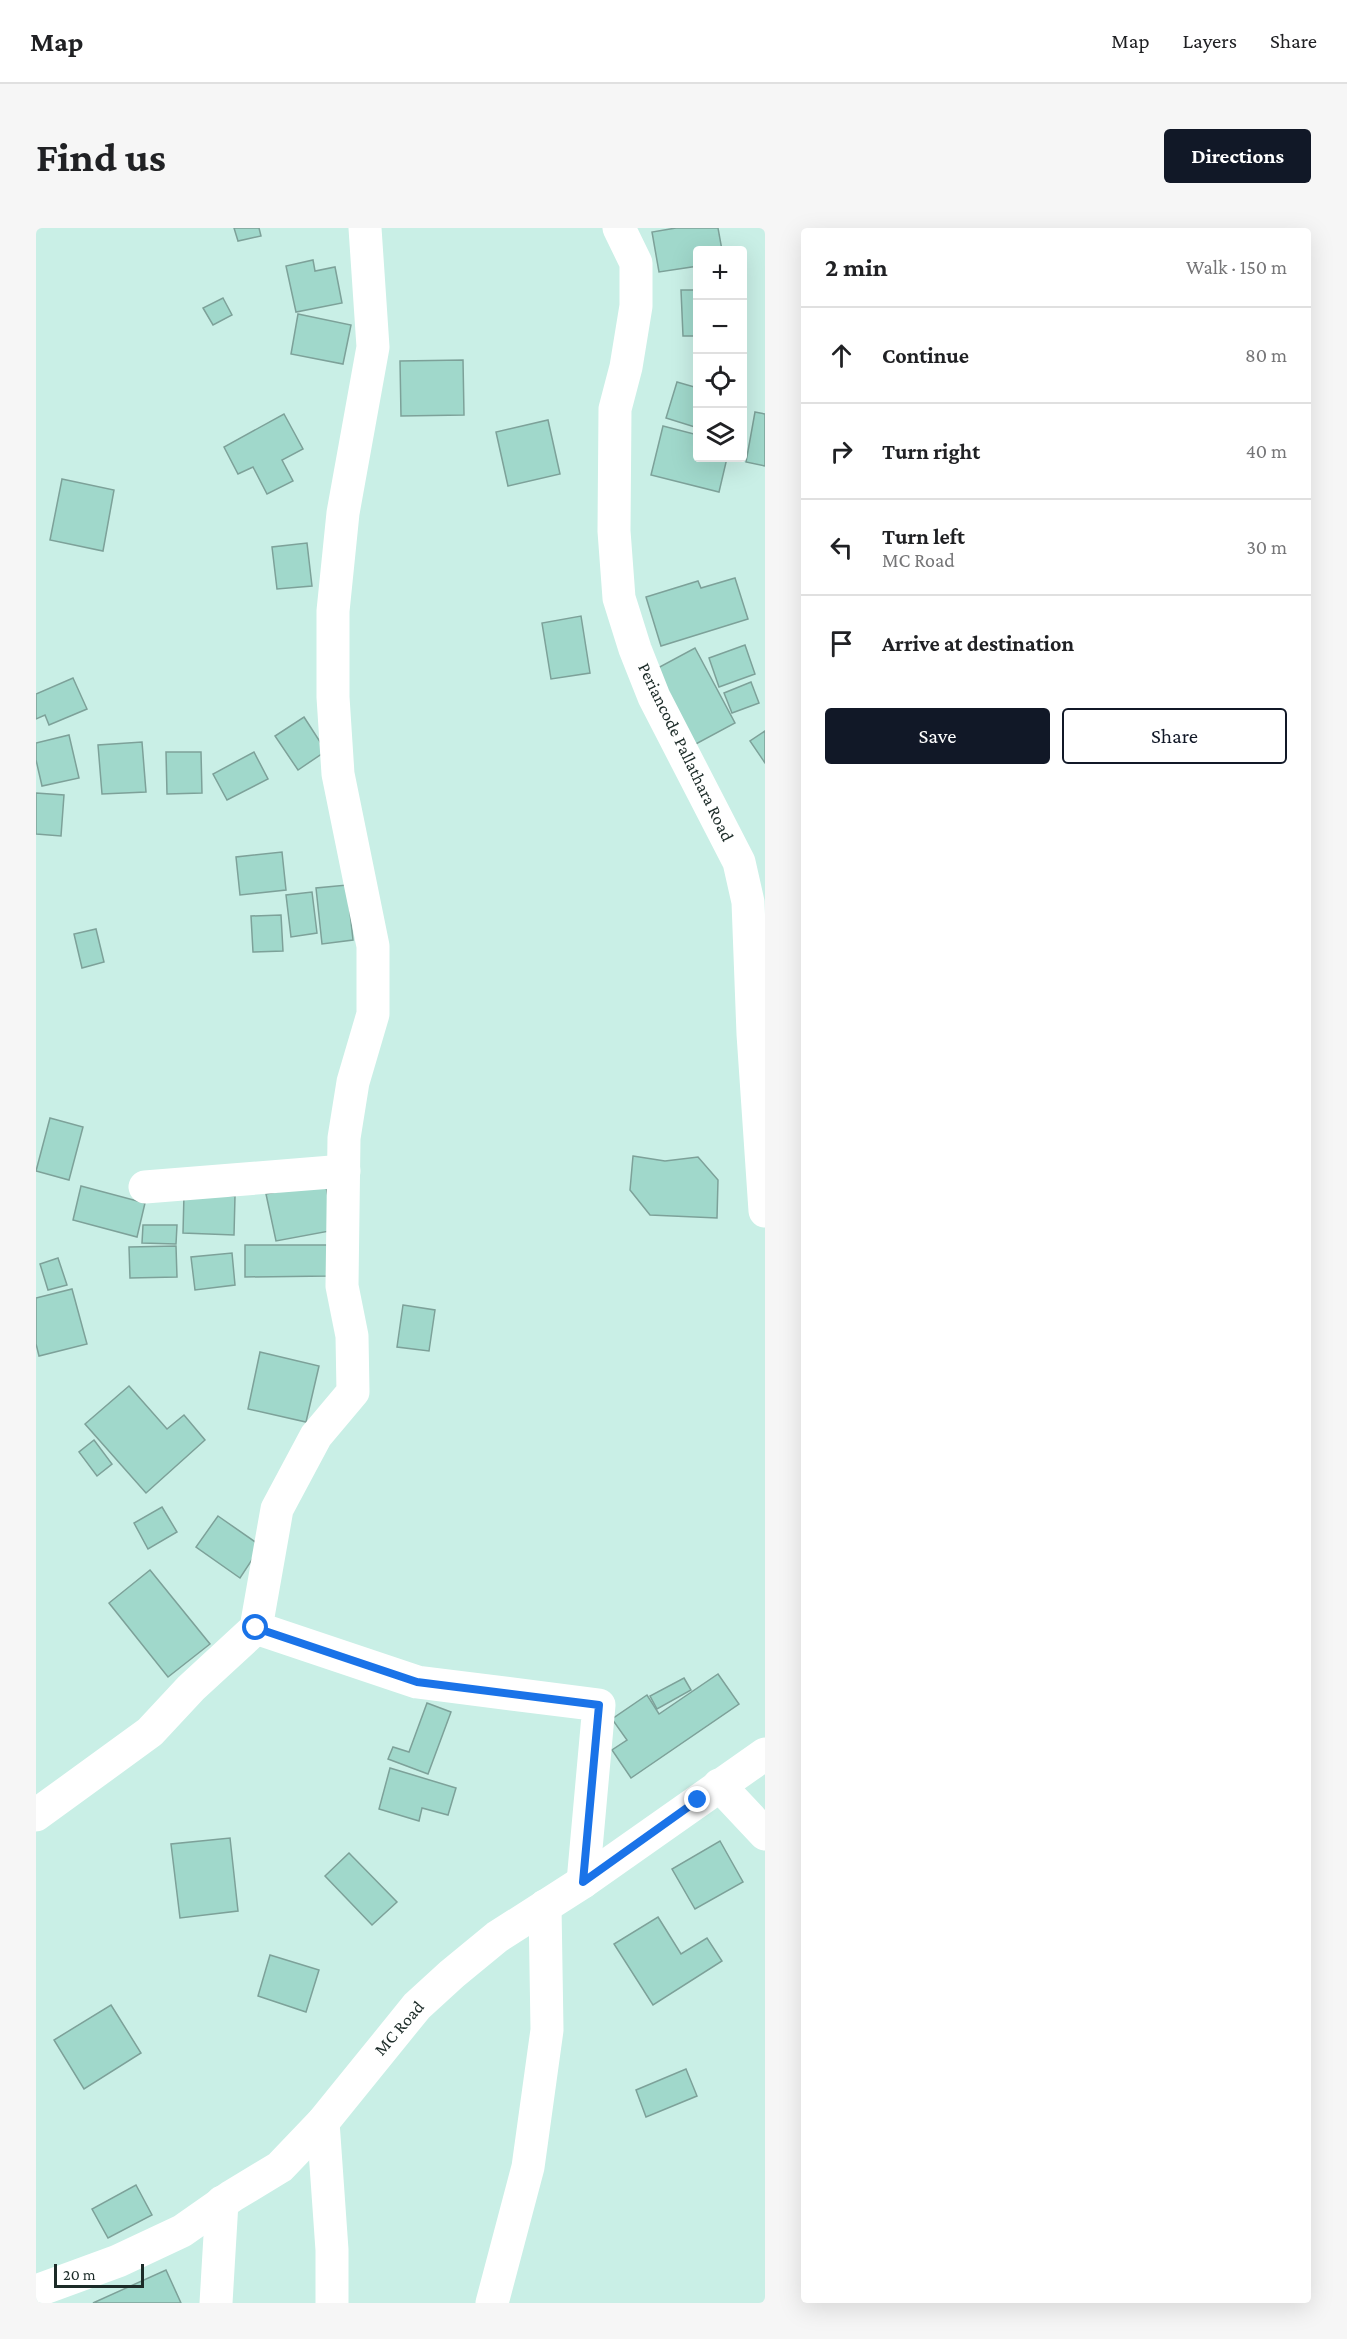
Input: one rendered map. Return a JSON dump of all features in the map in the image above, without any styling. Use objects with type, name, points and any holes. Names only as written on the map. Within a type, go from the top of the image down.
[{"type":"street","points":[[39,1804],[150,1732],[192,1688],[256,1628],[277,1509],[316,1436],[353,1392],[352,1336],[342,1286],[344,1138],[353,1082],[373,1014],[373,946],[338,774],[333,697],[333,611],[343,513],[373,346],[365,228]]},
{"type":"street","name":"Periancode Pallathara Road","points":[[619,228],[636,263],[636,306],[615,409],[614,531],[619,598],[635,649],[654,697],[739,862],[748,902],[753,1034],[765,1211]]},
{"type":"street","points":[[145,1187],[344,1171]]},
{"type":"street","points":[[256,1628],[417,1682],[599,1705],[583,1882]]},
{"type":"street","name":"MC Road","points":[[36,2291],[118,2261],[171,2236],[280,2167],[323,2122],[417,2006],[498,1937],[583,1882],[765,1754]]},
{"type":"street","points":[[719,1785],[765,1834]]},
{"type":"street","points":[[492,2303],[528,2167],[545,2041],[545,1906]]},
{"type":"street","points":[[323,2122],[332,2250],[332,2303]]},
{"type":"street","points":[[216,2303],[222,2202]]},
{"type":"building","points":[[234,228],[259,228],[261,236],[238,241]]},
{"type":"building","points":[[676,228],[718,228],[721,246],[693,246],[693,267],[659,272],[652,232]]},
{"type":"building","points":[[313,260],[315,271],[335,267],[342,303],[296,312],[286,266]]},
{"type":"building","points":[[681,290],[693,290],[693,336],[683,336]]},
{"type":"building","points":[[223,298],[232,315],[213,325],[203,308]]},
{"type":"building","points":[[298,314],[351,325],[343,364],[291,354]]},
{"type":"building","points":[[463,360],[464,415],[401,416],[400,361]]},
{"type":"building","points":[[677,382],[693,387],[693,426],[666,418]]},
{"type":"building","points":[[755,412],[765,414],[765,466],[746,462]]},
{"type":"building","points":[[284,414],[303,449],[282,460],[293,481],[267,494],[253,467],[238,474],[224,447]]},
{"type":"building","points":[[548,420],[560,474],[508,486],[496,432]]},
{"type":"building","points":[[663,426],[693,434],[693,462],[726,462],[719,492],[651,475]]},
{"type":"building","points":[[62,479],[114,490],[103,551],[50,540]]},
{"type":"building","points":[[307,543],[312,586],[277,589],[272,547]]},
{"type":"building","points":[[735,578],[748,619],[661,646],[646,597],[698,581],[701,588]]},
{"type":"building","points":[[581,616],[590,673],[551,679],[542,623]]},
{"type":"building","points":[[745,645],[755,674],[719,687],[709,658]]},
{"type":"building","points":[[695,648],[735,723],[694,745],[654,670]]},
{"type":"building","points":[[73,678],[87,709],[49,725],[45,715],[36,719],[36,694]]},
{"type":"building","points":[[751,682],[759,703],[732,713],[724,693]]},
{"type":"building","points":[[304,717],[326,751],[298,770],[275,736]]},
{"type":"building","points":[[765,731],[765,763],[750,741]]},
{"type":"building","points":[[69,735],[79,778],[42,786],[36,760],[36,743]]},
{"type":"building","points":[[142,742],[146,792],[102,794],[98,745]]},
{"type":"building","points":[[166,752],[201,752],[202,793],[167,794]]},
{"type":"building","points":[[254,752],[268,779],[227,800],[213,774]]},
{"type":"building","points":[[36,793],[64,795],[61,836],[36,834]]},
{"type":"building","points":[[282,852],[286,890],[240,895],[236,857]]},
{"type":"building","points":[[347,885],[353,940],[322,944],[316,888]]},
{"type":"building","points":[[312,892],[317,933],[291,937],[286,895]]},
{"type":"building","points":[[281,915],[283,951],[253,952],[251,916]]},
{"type":"building","points":[[96,929],[104,962],[82,968],[74,934]]},
{"type":"building","points":[[50,1118],[83,1127],[69,1180],[36,1171]]},
{"type":"building","points":[[633,1156],[665,1161],[698,1157],[718,1180],[717,1218],[650,1215],[630,1190]]},
{"type":"building","points":[[325,1182],[335,1230],[276,1241],[266,1194]]},
{"type":"building","points":[[81,1186],[145,1203],[137,1237],[73,1220]]},
{"type":"building","points":[[184,1194],[235,1196],[234,1235],[183,1233]]},
{"type":"building","points":[[143,1225],[177,1225],[176,1244],[142,1243]]},
{"type":"building","points":[[245,1245],[327,1245],[328,1276],[245,1277]]},
{"type":"building","points":[[176,1246],[177,1277],[130,1278],[129,1247]]},
{"type":"building","points":[[232,1253],[235,1285],[195,1290],[191,1257]]},
{"type":"building","points":[[58,1258],[67,1285],[48,1290],[40,1264]]},
{"type":"building","points":[[72,1289],[87,1344],[39,1356],[36,1344],[36,1298]]},
{"type":"building","points":[[403,1305],[435,1310],[429,1351],[397,1347]]},
{"type":"building","points":[[260,1352],[319,1366],[306,1422],[248,1409]]},
{"type":"building","points":[[129,1386],[167,1429],[184,1415],[205,1440],[146,1493],[85,1424]]},
{"type":"building","points":[[94,1440],[112,1464],[97,1476],[79,1452]]},
{"type":"building","points":[[162,1507],[177,1532],[148,1549],[134,1523]]},
{"type":"building","points":[[218,1516],[261,1546],[240,1578],[196,1547]]},
{"type":"building","points":[[150,1570],[210,1644],[168,1677],[109,1603]]},
{"type":"building","points":[[718,1674],[739,1704],[631,1778],[612,1750],[627,1740],[612,1719],[647,1695],[659,1714]]},
{"type":"building","points":[[684,1678],[691,1690],[657,1709],[650,1696]]},
{"type":"building","points":[[427,1703],[451,1712],[428,1774],[388,1759],[393,1747],[409,1752]]},
{"type":"building","points":[[390,1768],[456,1788],[448,1815],[422,1808],[419,1821],[379,1809]]},
{"type":"building","points":[[230,1838],[238,1911],[180,1918],[171,1844]]},
{"type":"building","points":[[720,1841],[743,1882],[695,1909],[672,1869]]},
{"type":"building","points":[[349,1853],[397,1902],[372,1925],[325,1876]]},
{"type":"building","points":[[658,1917],[681,1954],[707,1938],[722,1961],[653,2005],[614,1944]]},
{"type":"building","points":[[270,1955],[319,1970],[306,2012],[258,1996]]},
{"type":"building","points":[[111,2005],[141,2053],[84,2089],[54,2040]]},
{"type":"building","points":[[686,2069],[697,2096],[646,2117],[636,2090]]},
{"type":"building","points":[[136,2185],[152,2215],[108,2238],[92,2209]]},
{"type":"building","points":[[166,2270],[181,2303],[93,2303]]},
{"type":"route","points":[[256,1628],[417,1682],[599,1705],[583,1882],[698,1800]]}]
